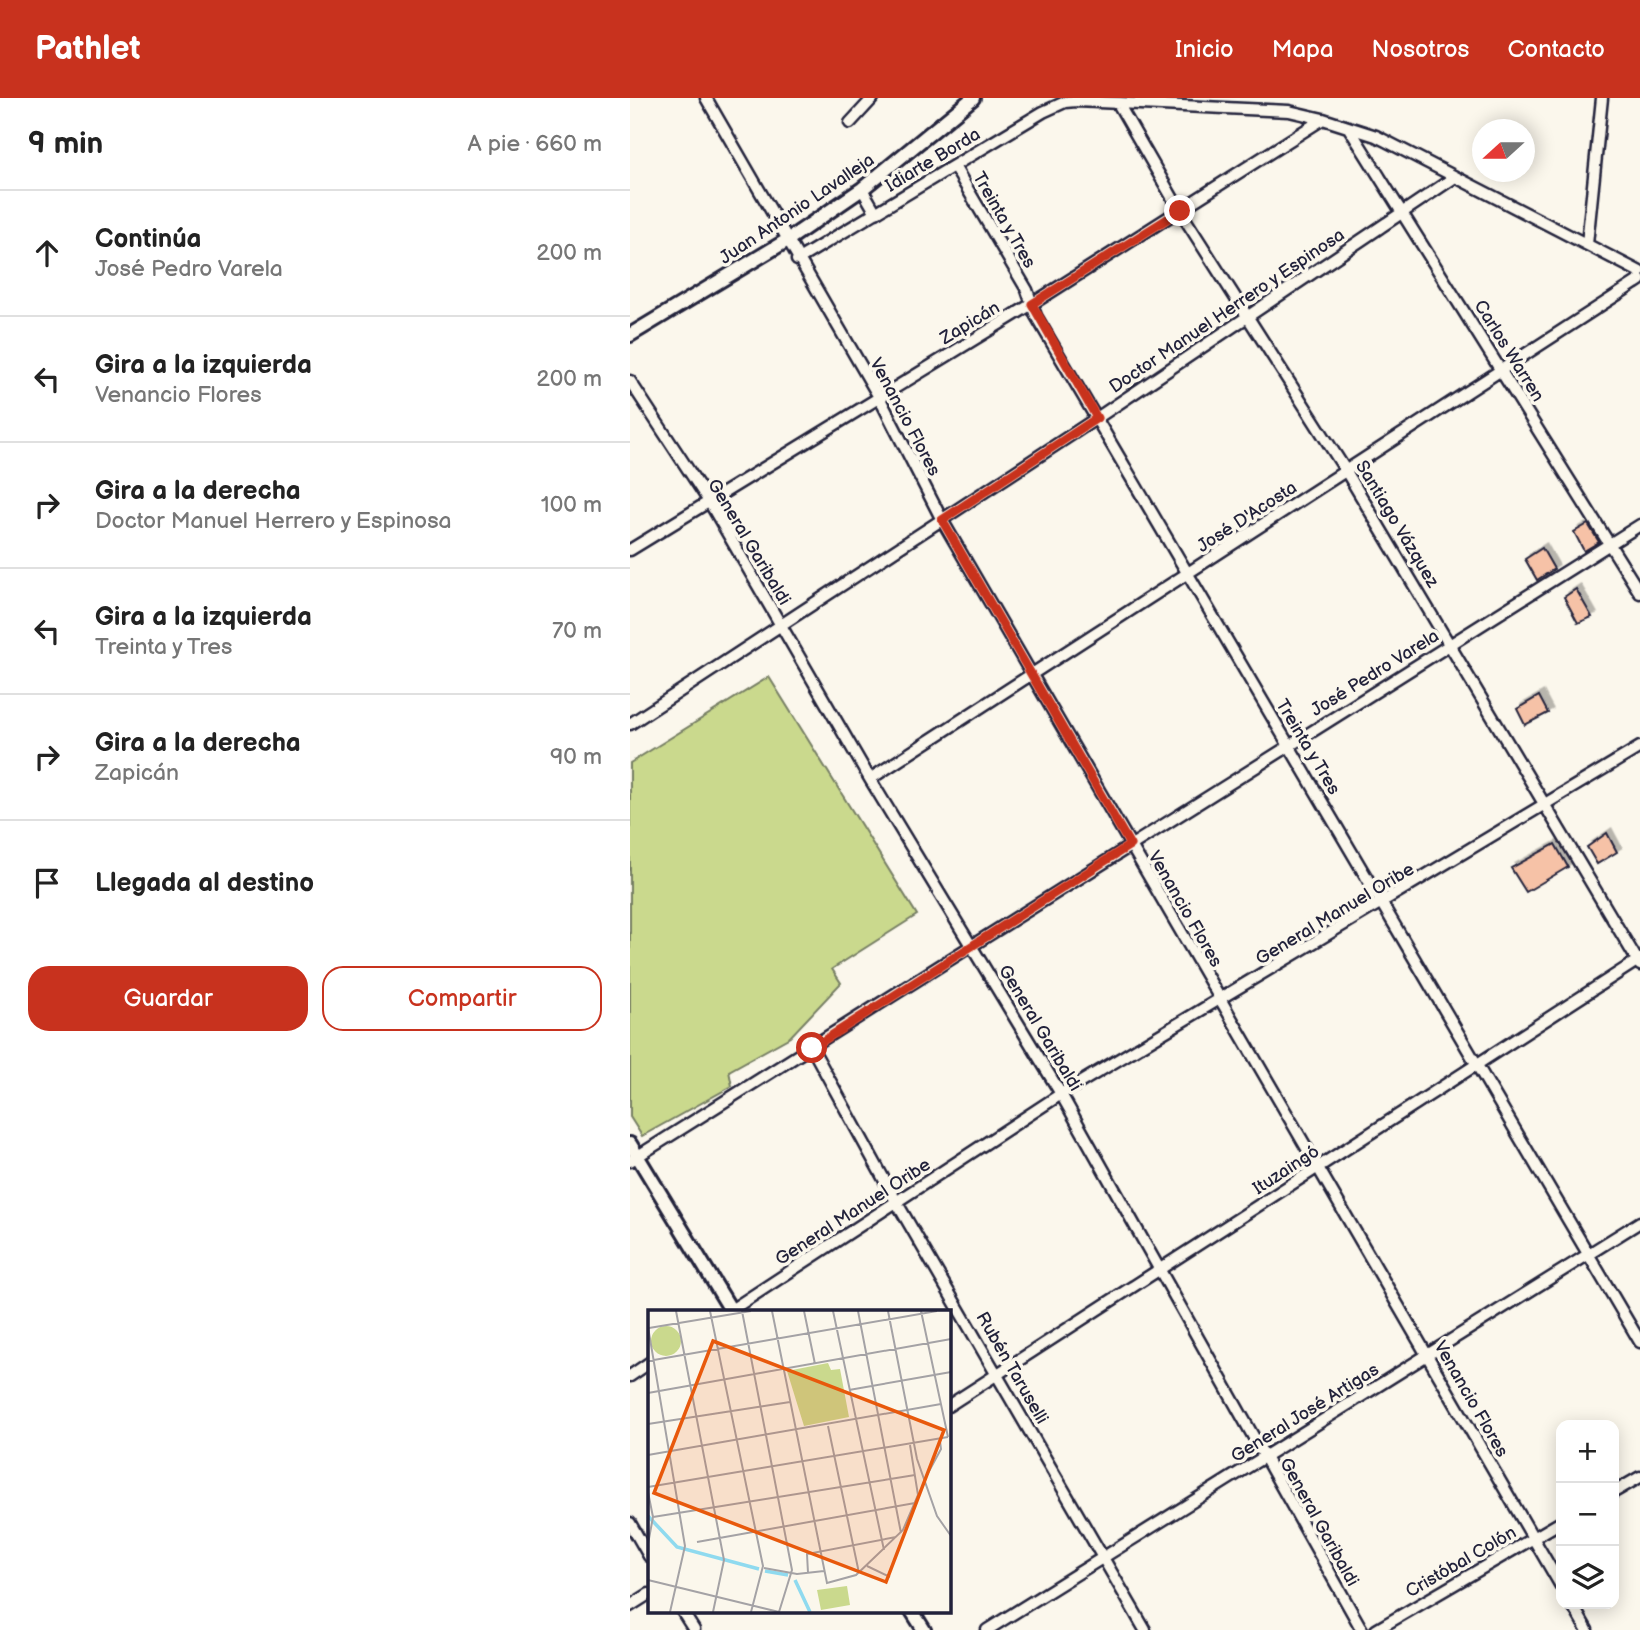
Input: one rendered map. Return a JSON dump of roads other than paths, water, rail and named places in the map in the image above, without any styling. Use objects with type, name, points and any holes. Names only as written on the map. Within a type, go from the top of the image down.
[{"type":"street","name":"Venancio Flores","points":[[706,98],[786,241],[879,397],[942,520],[1031,675],[1556,1577]]},
{"type":"street","points":[[850,123],[873,98]]},
{"type":"street","name":"Juan Antonio Lavalleja","points":[[630,335],[786,241],[862,189],[973,98]]},
{"type":"street","points":[[1587,244],[1602,98]]},
{"type":"street","name":"Idiarte Borda","points":[[797,260],[1065,102],[1269,110],[1323,119],[1376,136],[1640,272]]},
{"type":"street","name":"Santiago Vázquez","points":[[1119,105],[1180,211],[1346,471],[1639,961]]},
{"type":"street","name":"Zapicán","points":[[630,550],[1032,304],[1323,119]]},
{"type":"street","name":"Carlos Warren","points":[[1349,127],[1640,593]]},
{"type":"street","name":"Treinta y Tres","points":[[954,166],[1027,290],[1032,304],[1097,418],[1640,1342]]},
{"type":"street","name":"Doctor Manuel Herrero y Espinosa","points":[[630,724],[1097,418],[1455,177]]},
{"type":"street","points":[[862,189],[876,213]]},
{"type":"street","name":"José D'Acosta","points":[[870,779],[1640,280]]},
{"type":"street","name":"General Garibaldi","points":[[630,381],[710,503],[870,779],[1061,1094],[1362,1630]]},
{"type":"street","name":"José Pedro Varela","points":[[634,1158],[1640,526]]},
{"type":"street","name":"General Manuel Oribe","points":[[732,1310],[1061,1094],[1640,747]]},
{"type":"street","name":"Ituzaingó","points":[[950,1405],[1639,961]]},
{"type":"street","name":"Rubén Taruselli","points":[[812,1048],[897,1203],[1145,1630]]},
{"type":"street","points":[[630,1144],[634,1158],[729,1310]]},
{"type":"street","name":"General José Artigas","points":[[987,1630],[1640,1222]]},
{"type":"street","points":[[630,1376],[648,1364]]},
{"type":"street","points":[[1619,1489],[1640,1477]]},
{"type":"street","points":[[630,1523],[648,1554]]},
{"type":"street","name":"Cristóbal Colón","points":[[1376,1630],[1556,1525]]},
{"type":"street","points":[[630,1606],[648,1595]]},
{"type":"street","points":[[1575,1609],[1587,1630]]},
{"type":"street","points":[[683,1612],[694,1630]]},
{"type":"street","points":[[913,1612],[924,1630]]}]
